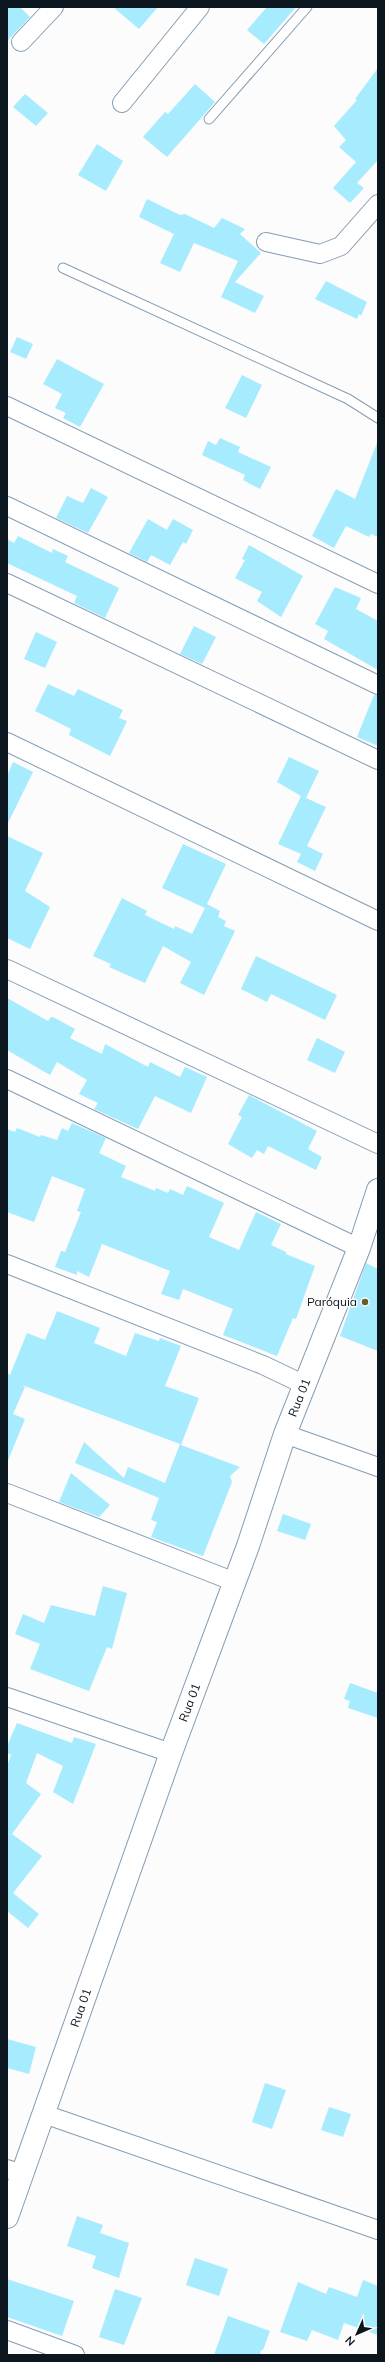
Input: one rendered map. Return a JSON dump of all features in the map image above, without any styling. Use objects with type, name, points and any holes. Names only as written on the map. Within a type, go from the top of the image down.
[{"type":"street","points":[[21,42],[54,7]]},
{"type":"street","points":[[122,103],[200,7]]},
{"type":"street","points":[[266,242],[320,254],[341,246],[378,204]]},
{"type":"street","points":[[7,406],[378,584]]},
{"type":"street","points":[[7,506],[378,685]]},
{"type":"street","points":[[7,583],[378,760]]},
{"type":"street","points":[[7,742],[378,921]]},
{"type":"street","points":[[7,969],[378,1144]]},
{"type":"street","points":[[7,1079],[367,1240]]},
{"type":"street","name":"Rua 01","points":[[7,2218],[15,2172],[44,2114],[171,1753],[235,1582],[285,1434],[367,1240],[378,1190]]},
{"type":"street","points":[[7,1264],[263,1365],[305,1385]]},
{"type":"street","points":[[285,1434],[378,1467]]},
{"type":"street","points":[[7,1493],[235,1582]]},
{"type":"street","points":[[7,1697],[171,1753]]},
{"type":"street","points":[[44,2114],[378,2230]]},
{"type":"street","points":[[7,2330],[75,2355]]},
{"type":"lane","points":[[209,120],[307,7]]},
{"type":"lane","points":[[63,268],[348,399],[378,418]]},
{"type":"building","points":[[7,7],[20,7],[30,17],[7,41]]},
{"type":"building","points":[[113,7],[158,7],[139,29]]},
{"type":"building","points":[[267,7],[296,7],[264,44],[247,30]]},
{"type":"building","points":[[378,68],[378,160],[357,183],[364,188],[350,203],[333,188],[356,162],[339,147],[346,140],[334,126],[357,100],[355,99]]},
{"type":"building","points":[[195,84],[215,102],[167,157],[143,137],[165,112],[168,114]]},
{"type":"building","points":[[25,94],[48,113],[36,126],[13,107]]},
{"type":"building","points":[[97,144],[123,161],[106,191],[78,175]]},
{"type":"building","points":[[147,199],[180,215],[185,214],[214,228],[222,218],[245,229],[240,234],[261,253],[235,282],[264,296],[255,313],[221,297],[238,261],[194,243],[180,272],[160,263],[174,234],[139,217]]},
{"type":"building","points":[[326,281],[367,302],[361,316],[359,314],[357,319],[315,299]]},
{"type":"building","points":[[17,337],[33,344],[26,359],[10,352]]},
{"type":"building","points":[[57,359],[104,384],[80,427],[63,418],[66,413],[55,408],[62,394],[43,384]]},
{"type":"building","points":[[242,375],[262,385],[246,418],[225,408]]},
{"type":"building","points":[[220,438],[240,447],[238,452],[271,467],[260,489],[243,480],[245,475],[202,455],[208,441],[216,445]]},
{"type":"building","points":[[377,443],[378,537],[371,534],[369,537],[346,526],[334,548],[312,536],[336,489],[355,499]]},
{"type":"building","points":[[91,488],[108,497],[88,533],[56,518],[67,496],[83,503]]},
{"type":"building","points":[[148,519],[167,530],[173,519],[193,530],[186,544],[183,542],[170,565],[151,555],[147,562],[129,553]]},
{"type":"building","points":[[18,536],[52,553],[53,549],[68,556],[65,562],[119,588],[105,618],[74,603],[77,596],[7,563],[7,539],[14,543]]},
{"type":"building","points":[[249,545],[303,576],[281,617],[257,601],[262,592],[235,578],[245,560],[242,559]]},
{"type":"building","points":[[335,587],[361,598],[356,609],[378,621],[378,670],[324,639],[328,631],[315,624]]},
{"type":"building","points":[[194,626],[216,637],[202,664],[180,654]]},
{"type":"building","points":[[36,632],[57,642],[45,668],[24,659]]},
{"type":"building","points":[[48,684],[74,696],[78,689],[123,710],[119,718],[127,721],[110,756],[69,735],[71,729],[35,711]]},
{"type":"building","points":[[374,695],[378,695],[378,746],[357,737]]},
{"type":"building","points":[[289,757],[319,771],[306,798],[326,807],[307,846],[323,854],[315,871],[297,862],[301,854],[278,844],[301,796],[277,782]]},
{"type":"building","points":[[13,762],[33,772],[7,825],[7,776]]},
{"type":"building","points":[[7,836],[43,853],[25,891],[50,907],[30,949],[7,938]]},
{"type":"building","points":[[183,844],[226,864],[207,904],[220,911],[218,917],[226,921],[224,926],[235,931],[204,995],[180,983],[191,962],[163,946],[145,983],[109,967],[111,964],[93,956],[122,898],[147,911],[145,915],[174,929],[175,926],[192,934],[205,908],[162,888]]},
{"type":"building","points":[[256,956],[337,995],[325,1020],[271,994],[267,1002],[241,989]]},
{"type":"building","points":[[7,998],[48,1021],[51,1017],[53,1017],[75,1029],[70,1038],[102,1054],[105,1044],[148,1067],[150,1062],[180,1077],[185,1067],[207,1077],[191,1113],[155,1096],[138,1129],[94,1109],[98,1103],[79,1094],[87,1080],[57,1062],[50,1075],[7,1050]]},
{"type":"building","points":[[317,1038],[345,1052],[335,1073],[307,1060]]},
{"type":"building","points":[[249,1095],[317,1131],[308,1149],[322,1157],[316,1170],[268,1146],[264,1154],[257,1150],[252,1158],[228,1144],[242,1117],[238,1115]]},
{"type":"building","points":[[72,1123],[106,1138],[99,1153],[126,1166],[121,1177],[155,1191],[156,1188],[168,1193],[170,1189],[183,1195],[187,1186],[224,1203],[209,1237],[239,1250],[256,1212],[281,1224],[271,1245],[286,1252],[286,1254],[315,1266],[296,1319],[293,1318],[277,1356],[223,1335],[233,1309],[183,1289],[179,1300],[161,1294],[170,1271],[102,1244],[89,1277],[77,1271],[77,1275],[55,1267],[61,1251],[65,1252],[81,1212],[77,1211],[85,1189],[52,1176],[34,1222],[7,1212],[7,1129],[15,1132],[17,1128],[40,1137],[41,1135],[57,1140],[62,1128],[68,1131]]},
{"type":"building","name":"Paróquia","points":[[366,1263],[378,1269],[378,1351],[340,1336]]},
{"type":"building","points":[[57,1311],[100,1328],[94,1343],[126,1356],[135,1333],[159,1341],[160,1338],[181,1346],[165,1386],[199,1398],[181,1445],[240,1467],[230,1476],[232,1482],[203,1556],[151,1537],[157,1522],[151,1520],[159,1498],[75,1463],[84,1442],[124,1478],[128,1467],[165,1483],[180,1444],[22,1385],[25,1387],[13,1414],[25,1419],[7,1463],[7,1373],[10,1375],[27,1333],[45,1340]]},
{"type":"building","points":[[71,1473],[110,1505],[99,1517],[59,1502]]},
{"type":"building","points":[[283,1514],[311,1524],[305,1540],[277,1531]]},
{"type":"building","points":[[103,1586],[127,1593],[112,1649],[107,1647],[89,1691],[30,1669],[40,1644],[15,1634],[23,1614],[44,1623],[51,1605],[95,1616]]},
{"type":"building","points":[[350,1683],[378,1693],[378,1718],[348,1708],[350,1701],[344,1699]]},
{"type":"building","points":[[17,1723],[72,1743],[74,1737],[96,1744],[73,1804],[53,1792],[63,1766],[37,1753],[26,1783],[41,1794],[12,1834],[42,1856],[13,1893],[39,1914],[28,1928],[7,1911],[7,1766],[11,1755],[7,1753],[7,1746]]},
{"type":"building","points":[[7,2039],[36,2047],[29,2074],[7,2068]]},
{"type":"building","points":[[265,2083],[286,2090],[272,2129],[252,2122]]},
{"type":"building","points":[[329,2107],[351,2114],[343,2137],[321,2130]]},
{"type":"building","points":[[77,2216],[103,2225],[100,2233],[129,2243],[119,2278],[92,2268],[96,2256],[67,2246]]},
{"type":"building","points":[[195,2258],[228,2269],[219,2296],[186,2285]]},
{"type":"building","points":[[7,2279],[74,2301],[62,2336],[7,2317]]},
{"type":"building","points":[[363,2280],[378,2286],[378,2335],[344,2323],[338,2340],[312,2330],[307,2341],[280,2332],[298,2282],[326,2294],[329,2287],[357,2297]]},
{"type":"building","points":[[115,2289],[142,2298],[124,2345],[99,2337]]},
{"type":"building","points":[[228,2316],[270,2331],[260,2355],[214,2355]]},
{"type":"place","name":"Paróquia","points":[[365,1302]]}]
